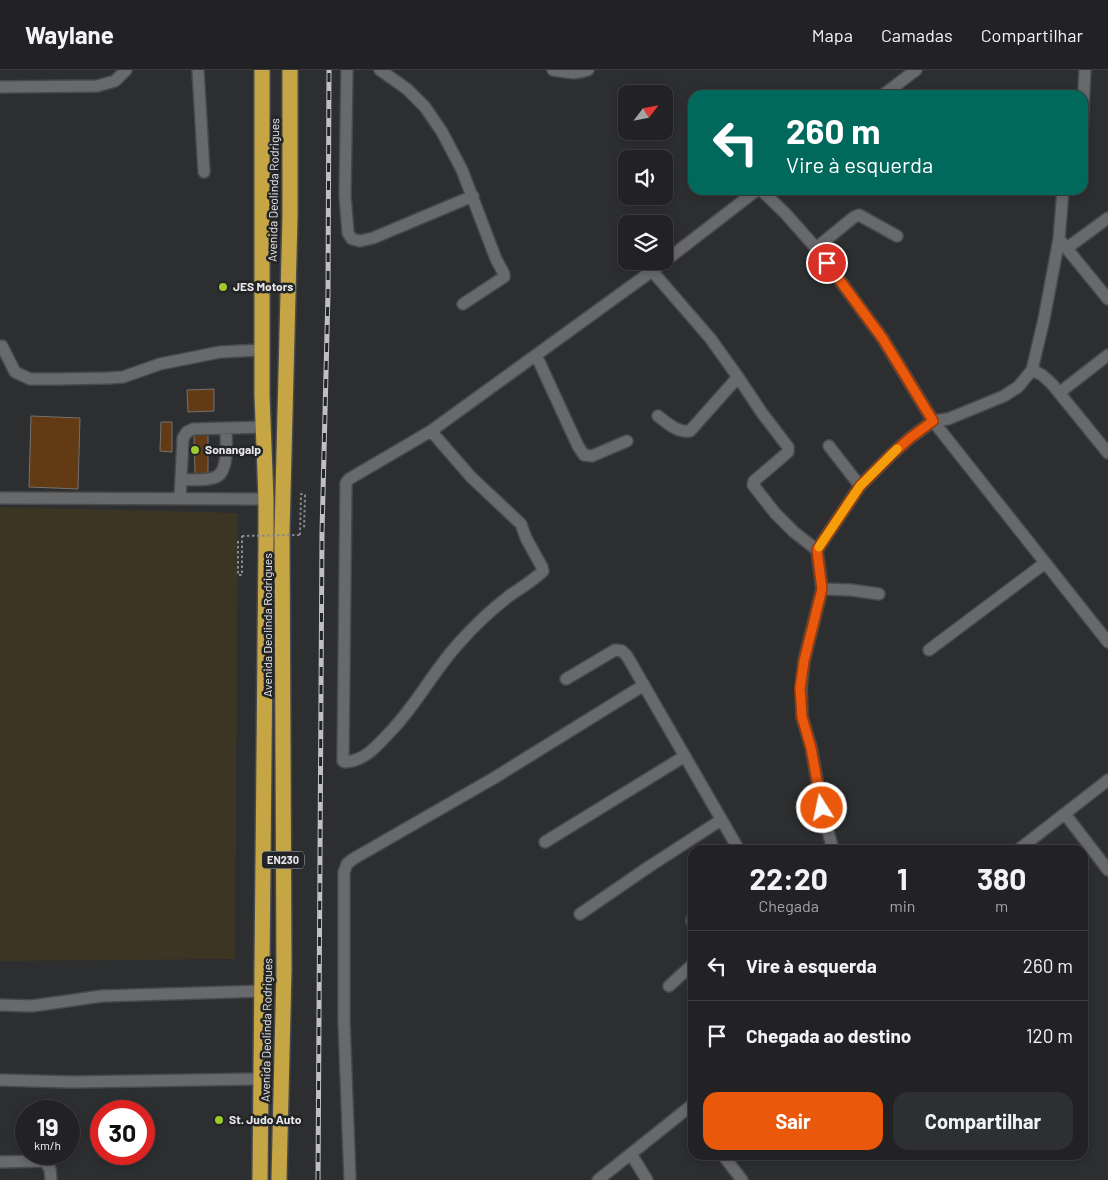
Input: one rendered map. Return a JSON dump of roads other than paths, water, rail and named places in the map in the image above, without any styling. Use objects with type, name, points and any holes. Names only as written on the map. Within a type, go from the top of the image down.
[{"type":"highway","name":"Avenida Deolinda Rodrigues","points":[[260,1180],[266,499],[262,395],[262,70]]},
{"type":"highway","name":"Avenida Deolinda Rodrigues","points":[[279,1180],[284,969],[282,532],[290,216],[290,70]]},
{"type":"street","points":[[0,87],[98,86],[115,81],[126,70]]},
{"type":"street","points":[[198,70],[204,172]]},
{"type":"street","points":[[348,70],[345,195],[348,233],[352,239],[360,241],[373,238],[473,196]]},
{"type":"street","points":[[380,70],[407,89],[425,107],[442,132],[462,170],[504,274],[504,277],[463,304]]},
{"type":"street","points":[[553,70],[571,73],[581,73],[588,70]]},
{"type":"street","points":[[890,90],[916,70]]},
{"type":"street","points":[[1084,90],[1085,70]]},
{"type":"street","points":[[431,431],[471,477],[521,524],[543,571],[508,597],[479,622],[457,645],[401,720],[370,753],[361,758],[345,762],[343,761],[343,742],[346,483],[349,479],[431,431],[652,272],[752,195]]},
{"type":"street","points":[[765,195],[785,213],[816,248],[883,339],[933,421],[1108,642]]},
{"type":"street","points":[[831,845],[811,748],[802,717],[800,688],[804,661],[822,589],[817,550],[860,486],[910,438],[933,421],[948,419],[1004,396],[1018,387],[1032,370],[1059,239],[1063,195]]},
{"type":"street","points":[[816,248],[854,217],[860,215],[897,236]]},
{"type":"street","points":[[1067,248],[1108,218]]},
{"type":"street","points":[[1059,239],[1108,299]]},
{"type":"street","points":[[652,272],[710,338],[788,447],[788,452],[753,485],[775,513],[794,532],[817,550]]},
{"type":"street","points":[[2,346],[15,372],[30,379],[108,378],[123,376],[160,364],[220,352],[263,350]]},
{"type":"street","points":[[536,355],[578,446],[584,455],[592,456],[627,441]]},
{"type":"street","points":[[1059,393],[1108,355]]},
{"type":"street","points":[[1032,370],[1042,375],[1052,384],[1106,447]]},
{"type":"street","points":[[658,416],[669,425],[685,432],[690,431],[738,377]]},
{"type":"street","points":[[180,499],[183,438],[187,432],[193,429],[263,427]]},
{"type":"street","points":[[181,480],[214,478],[220,475],[225,467],[226,428]]},
{"type":"street","points":[[829,446],[860,486]]},
{"type":"street","points":[[0,498],[266,499]]},
{"type":"street","points":[[929,650],[1045,563]]},
{"type":"street","points":[[822,589],[880,594]]},
{"type":"street","points":[[566,679],[615,650],[622,651],[627,656],[736,845]]},
{"type":"street","points":[[350,1180],[344,1013],[344,872],[347,864],[494,778],[644,685]]},
{"type":"street","points":[[545,842],[685,756]]},
{"type":"street","points":[[1025,845],[1108,780]]},
{"type":"street","points":[[1065,814],[1108,870]]},
{"type":"street","points":[[580,914],[721,820]]},
{"type":"street","points":[[669,986],[688,969]]},
{"type":"street","points":[[0,1005],[32,1006],[102,996],[261,991]]},
{"type":"street","points":[[0,1080],[72,1082],[260,1079]]},
{"type":"street","points":[[598,1180],[688,1112]]},
{"type":"street","points":[[631,1154],[647,1180]]},
{"type":"street","points":[[727,1160],[742,1180]]},
{"type":"street","points":[[0,1162],[41,1161],[46,1163],[50,1169],[51,1180],[58,1180]]},
{"type":"railway","points":[[318,1180],[322,533],[328,293],[329,70]]},
{"type":"place","name":"JES Motors","points":[[223,287]]},
{"type":"place","name":"Sonangalp","points":[[195,450]]},
{"type":"place","name":"St. Judo Auto","points":[[219,1120]]}]
